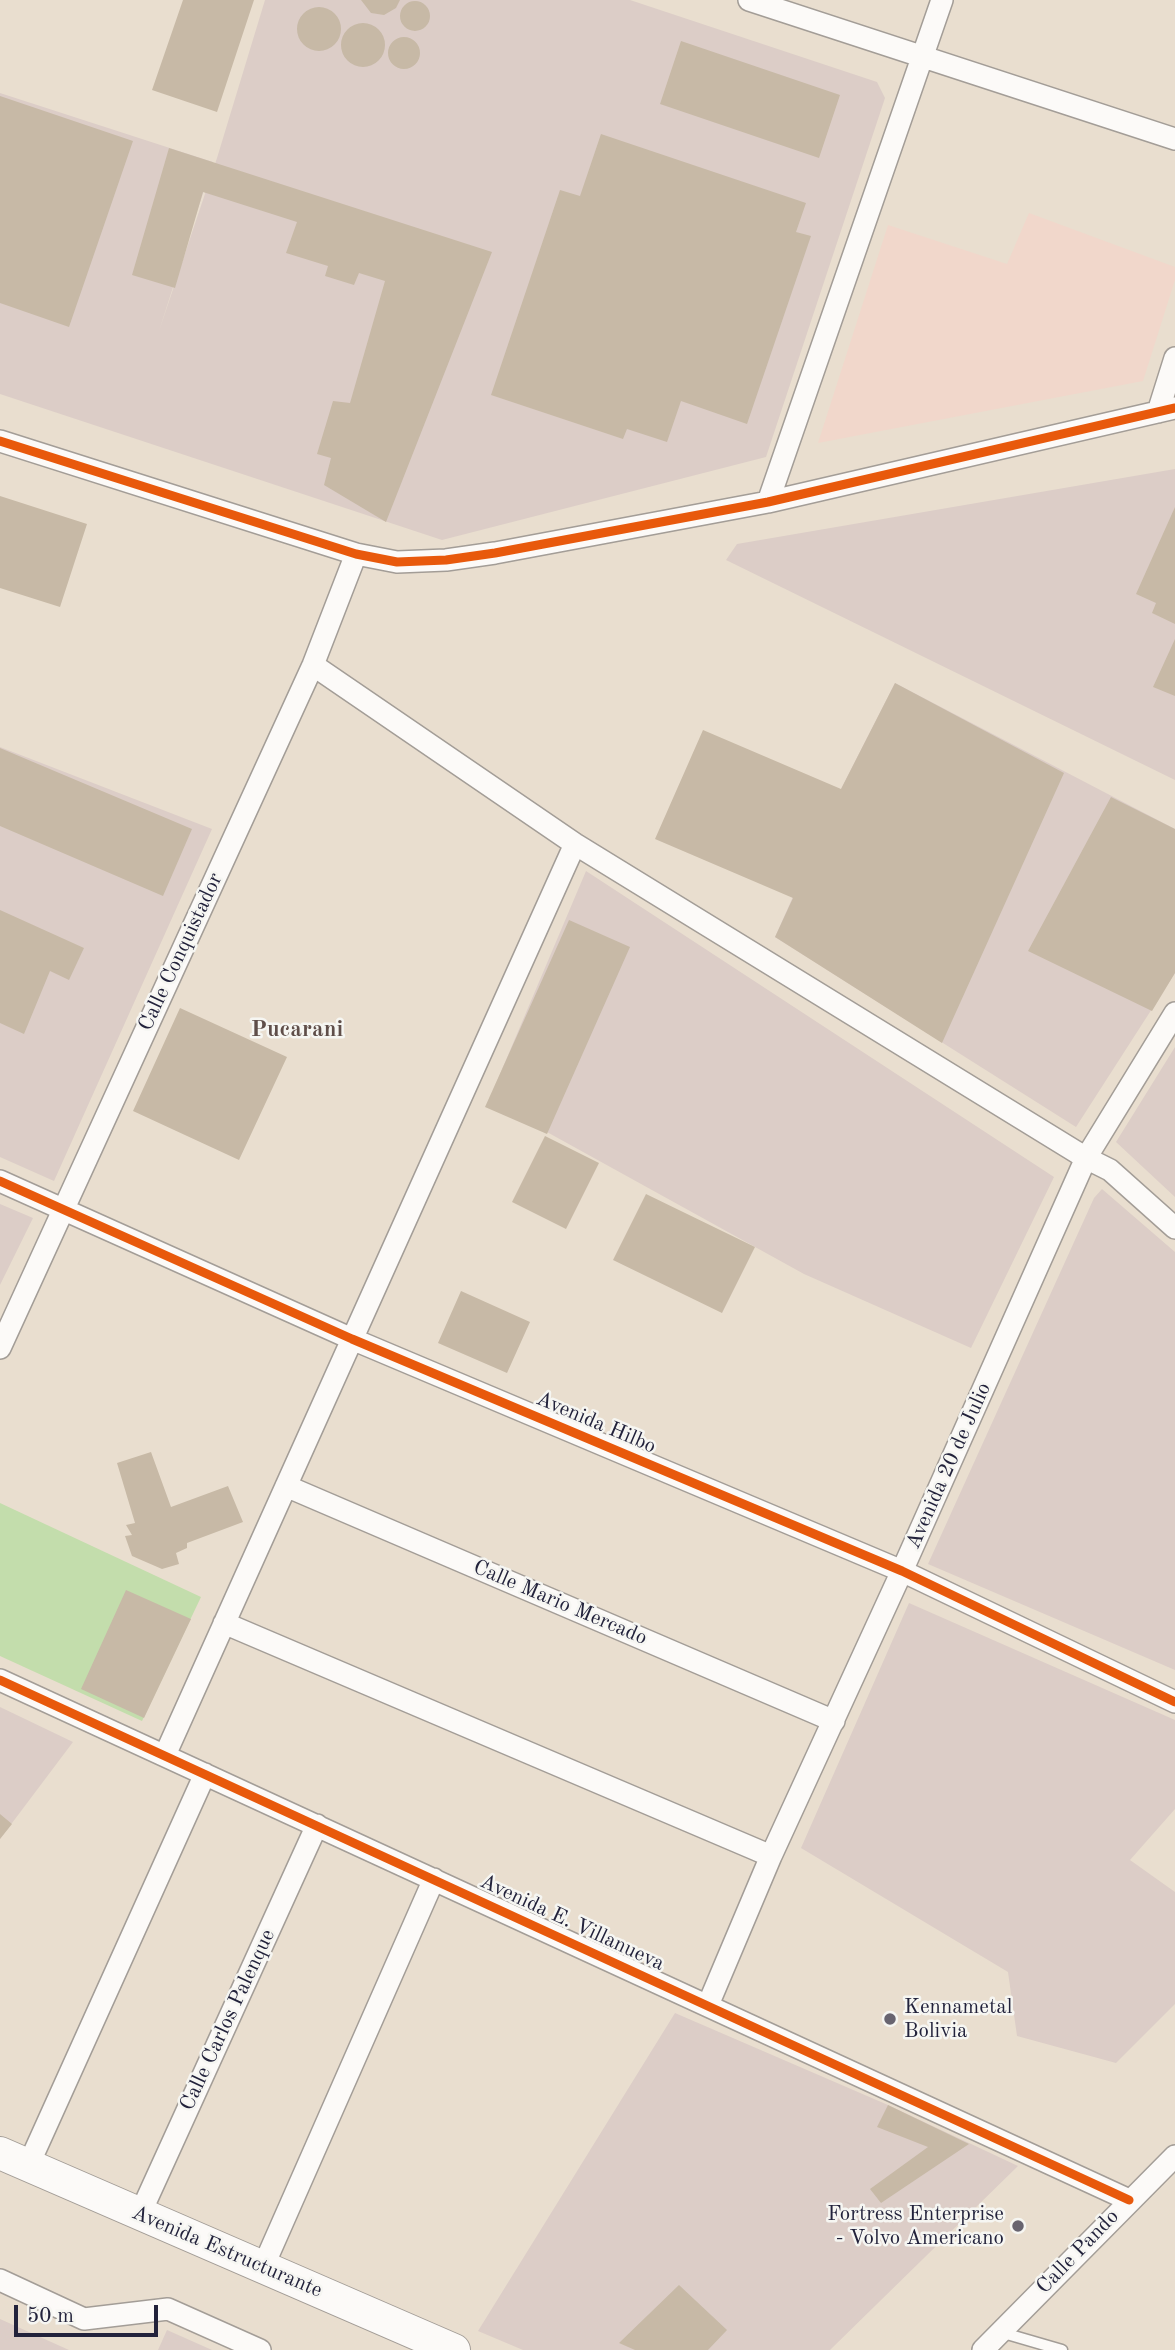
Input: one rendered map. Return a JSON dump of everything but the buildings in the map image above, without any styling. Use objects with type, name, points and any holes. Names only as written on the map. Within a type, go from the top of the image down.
[{"type":"main road","name":"Avenida Estructurante","points":[[14,2159],[454,2350]]},
{"type":"street","points":[[749,0],[1175,139]]},
{"type":"street","points":[[768,502],[942,0]]},
{"type":"street","points":[[0,441],[356,554],[397,562],[446,560],[768,502],[1166,410],[1175,358]]},
{"type":"street","name":"Calle Conquistador","points":[[0,1348],[313,665],[356,554]]},
{"type":"street","points":[[313,665],[575,844],[1086,1158],[1110,1170],[1175,1228]]},
{"type":"street","points":[[164,1755],[575,844]]},
{"type":"street","name":"Avenida 20 de Julio","points":[[708,2005],[771,1856],[902,1571],[1086,1158],[1175,1013]]},
{"type":"street","name":"Avenida Hilbo","points":[[0,1181],[352,1339],[902,1571],[1175,1702]]},
{"type":"street","name":"Calle Mario Mercado","points":[[286,1486],[834,1721]]},
{"type":"street","points":[[224,1623],[771,1856]]},
{"type":"street","name":"Avenida E. Villanueva","points":[[0,1680],[1129,2200]]},
{"type":"street","points":[[14,2159],[205,1774]]},
{"type":"street","name":"Calle Carlos Palenque","points":[[139,2214],[317,1825]]},
{"type":"street","points":[[262,2267],[434,1879]]},
{"type":"street","name":"Calle Pando","points":[[983,2350],[1175,2156]]},
{"type":"street","points":[[0,2280],[84,2319],[168,2309],[260,2350]]},
{"type":"lane","points":[[1000,2332],[1062,2350]]},
{"type":"shaded area","points":[[265,0],[630,0],[877,82],[885,98],[766,457],[442,540],[0,394],[0,93],[213,162],[159,331],[217,158]]},
{"type":"shaded area","points":[[1029,213],[1175,267],[1175,280],[1143,381],[818,443],[888,225],[1007,264]]},
{"type":"shaded area","points":[[1175,469],[1175,780],[726,560],[737,544]]},
{"type":"shaded area","points":[[895,683],[1175,829],[1175,973],[1076,1127],[775,937],[841,789]]},
{"type":"shaded area","points":[[0,747],[212,829],[54,1181],[0,1157]]},
{"type":"shaded area","points":[[586,871],[1054,1177],[971,1348],[804,1274],[489,1100]]},
{"type":"shaded area","points":[[1175,1047],[1175,1197],[1116,1142]]},
{"type":"shaded area","points":[[1102,1189],[1175,1252],[1175,1670],[928,1564],[1094,1198]]},
{"type":"shaded area","points":[[0,1204],[33,1218],[0,1285]]},
{"type":"shaded area","points":[[909,1603],[1175,1720],[1175,1809],[1130,1860],[1175,1892],[1175,2004],[1116,2063],[1017,2036],[1008,1972],[801,1848]]},
{"type":"shaded area","points":[[0,1707],[73,1742],[0,1839]]},
{"type":"shaded area","points":[[675,2013],[888,2105],[1018,2166],[830,2350],[523,2350],[478,2331]]},
{"type":"shaded area","points":[[0,2319],[69,2350],[0,2350]]},
{"type":"shaded area","points":[[167,2330],[212,2350],[158,2350]]},
{"type":"green space","points":[[0,1503],[201,1597],[142,1721],[0,1656]]},
{"type":"cycle path","points":[[0,441],[356,554],[397,562],[446,560],[495,553],[768,502],[1175,408]]},
{"type":"cycle path","points":[[0,1181],[352,1339],[902,1571],[1175,1702]]},
{"type":"cycle path","points":[[0,1680],[1129,2200]]},
{"type":"place","name":"Kennametal Bolivia","points":[[890,2019]]},
{"type":"place","name":"Fortress Enterprise - Volvo Americano","points":[[1018,2226]]},
{"type":"district","name":"Pucarani","points":[[297,1030]]}]
